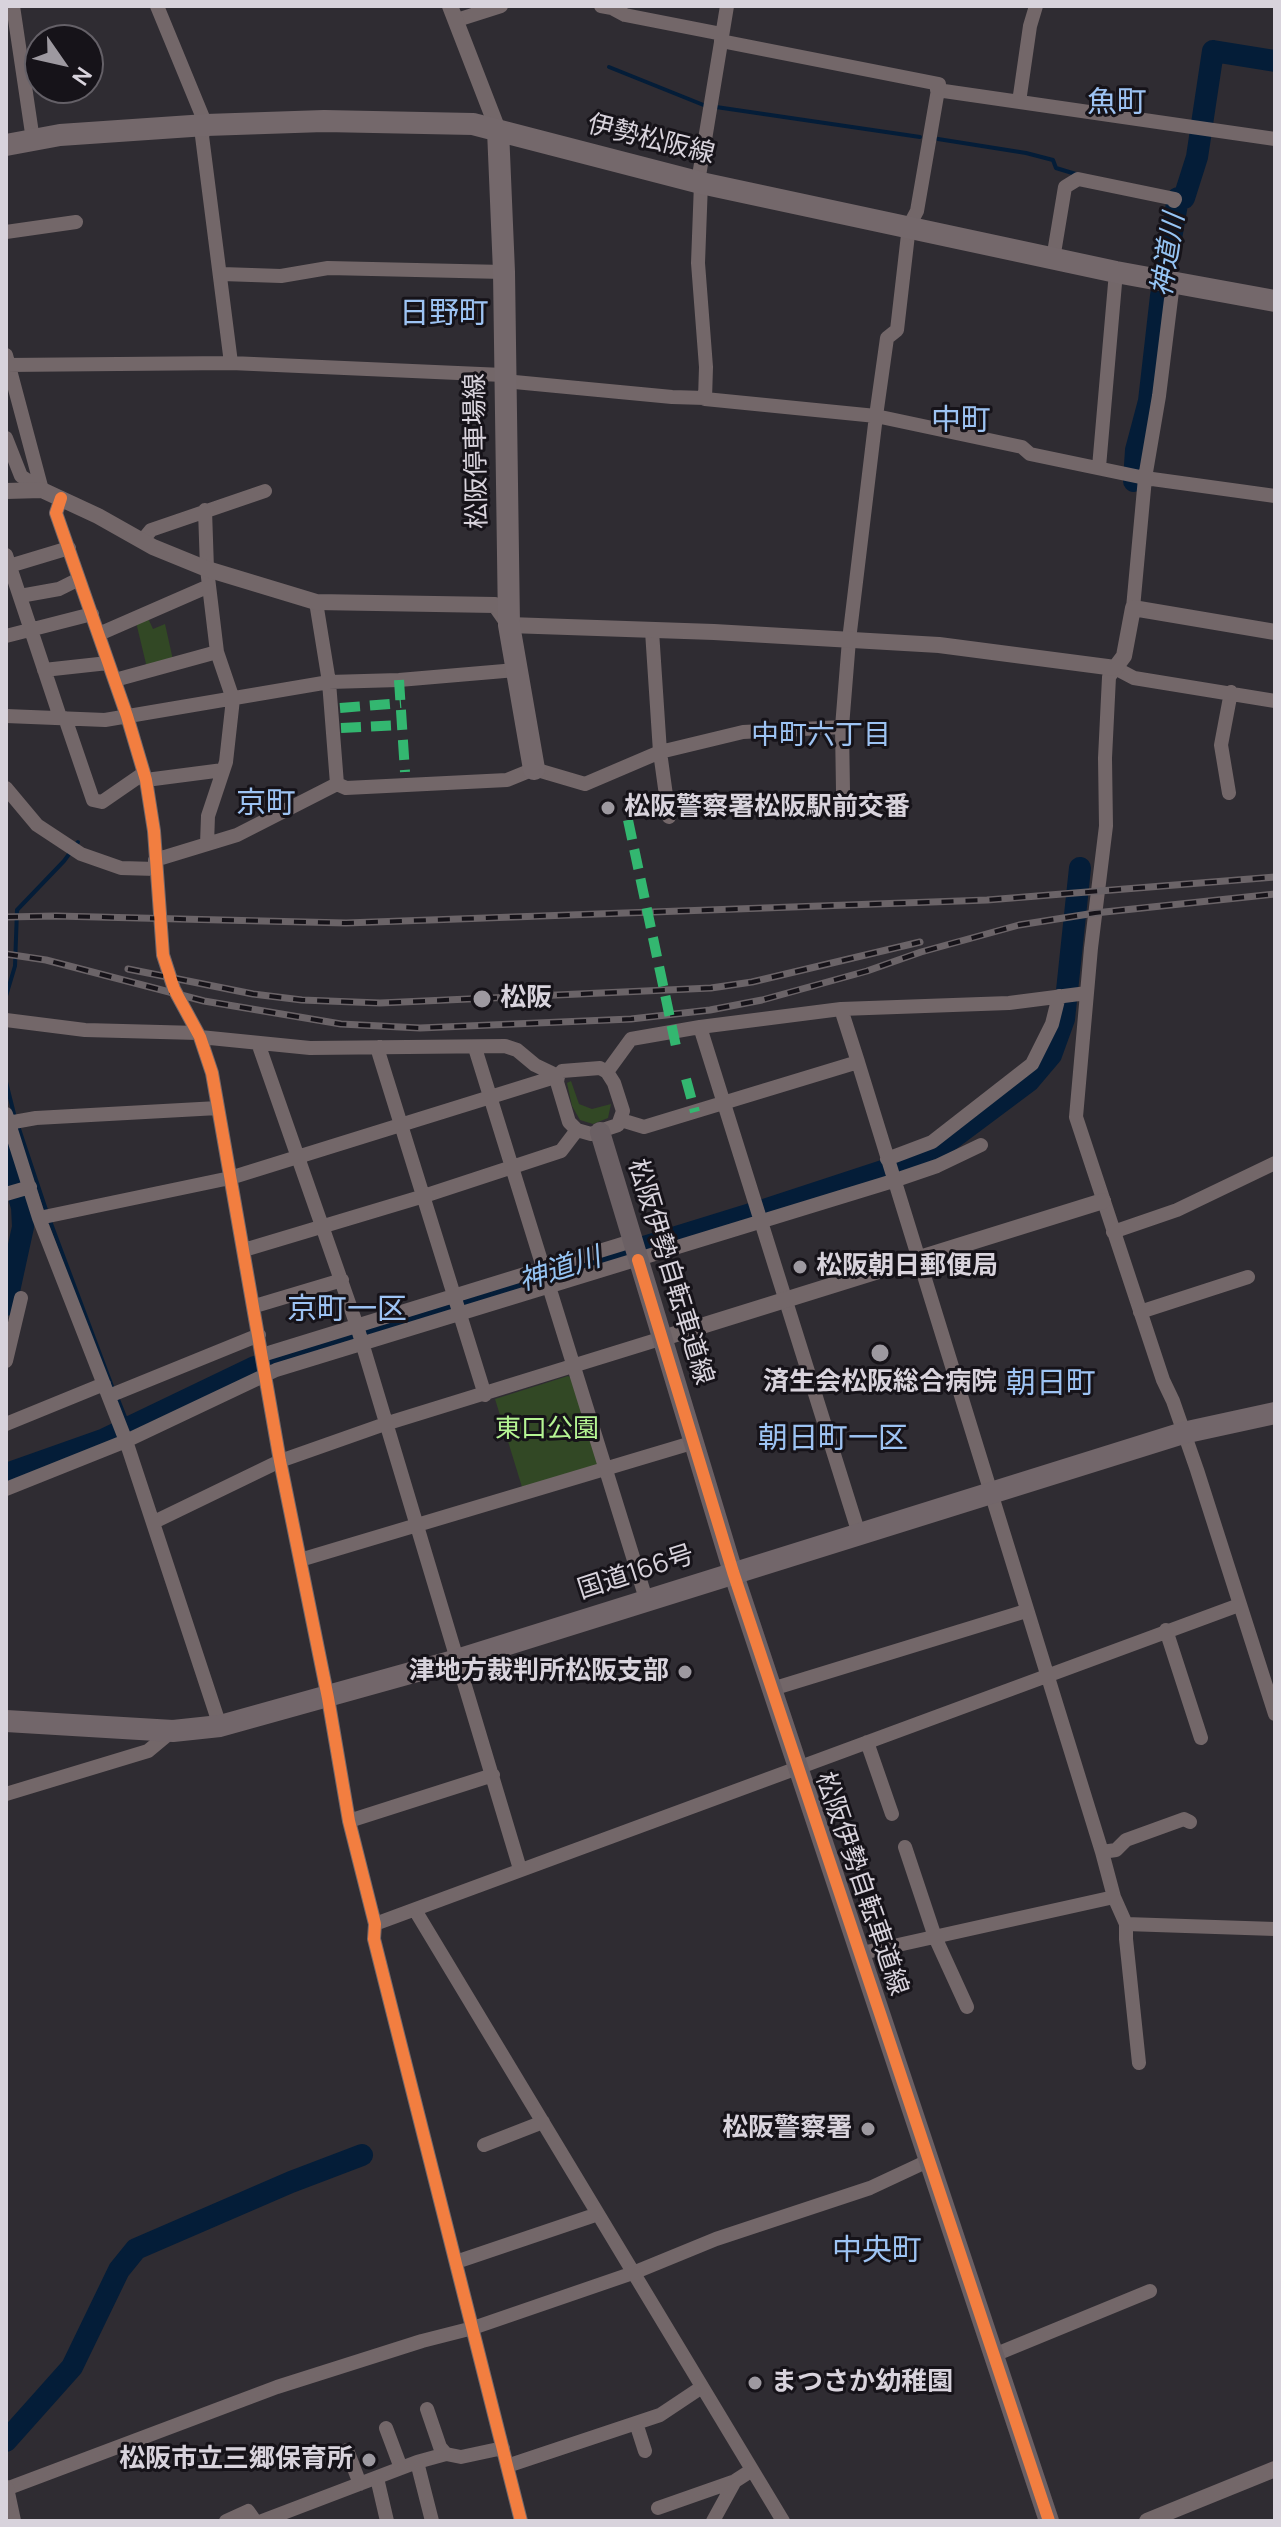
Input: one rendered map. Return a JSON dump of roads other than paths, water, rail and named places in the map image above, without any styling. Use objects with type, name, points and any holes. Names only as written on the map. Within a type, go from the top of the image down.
[{"type":"highway","name":"国道166号","points":[[6,1721],[173,1731],[220,1726],[457,1660],[1183,1433],[1275,1413]]},
{"type":"main road","name":"伊勢松阪線","points":[[6,145],[60,135],[206,125],[339,121],[473,124],[700,182],[1053,259],[1275,301]]},
{"type":"main road","name":"松阪停車場線","points":[[498,130],[504,272],[509,625],[534,769]]},
{"type":"main road","name":"松阪伊勢自転車道線","points":[[600,1132],[733,1572],[1049,2521]]},
{"type":"street","points":[[13,6],[33,140]]},
{"type":"street","points":[[157,6],[206,125],[202,136],[231,363]]},
{"type":"street","points":[[498,130],[453,13],[501,6]]},
{"type":"street","points":[[705,398],[706,367],[698,263],[700,182],[727,6]]},
{"type":"street","points":[[1019,102],[1030,26],[1036,6]]},
{"type":"street","points":[[608,7],[625,15],[939,84],[917,211],[909,226],[897,330],[887,338],[876,416],[849,640],[842,727],[843,791]]},
{"type":"street","points":[[937,90],[1275,139]]},
{"type":"street","points":[[1053,259],[1065,187],[1078,179],[1174,201]]},
{"type":"street","points":[[6,232],[76,222]]},
{"type":"street","points":[[222,274],[281,276],[328,268],[504,272]]},
{"type":"street","points":[[1099,467],[1116,272]]},
{"type":"street","points":[[1168,282],[1159,396],[1137,476],[1133,608],[1124,656],[1109,677],[1106,826],[1076,1117],[1275,1714]]},
{"type":"street","points":[[42,490],[7,361],[231,363],[504,378],[876,416],[1022,447],[1030,454],[1137,476],[1275,496]]},
{"type":"street","points":[[6,438],[21,476],[208,578],[316,602],[495,605],[509,625],[954,646],[1115,668],[1134,678],[1275,701]]},
{"type":"street","points":[[6,491],[42,490]]},
{"type":"street","points":[[142,541],[151,530],[265,491]]},
{"type":"street","points":[[61,498],[56,513],[145,776],[163,955],[174,989],[199,1035],[212,1073],[280,1461],[328,1698],[349,1821],[375,1924],[374,1939],[521,2521]]},
{"type":"street","points":[[205,510],[208,578],[217,652],[233,699],[226,762],[208,816],[207,844]]},
{"type":"street","points":[[69,548],[7,562],[15,596],[32,629],[44,670],[93,800],[102,802],[145,776],[223,770]]},
{"type":"street","points":[[99,634],[208,578]]},
{"type":"street","points":[[15,596],[59,589],[79,579]]},
{"type":"street","points":[[316,602],[329,682],[337,784]]},
{"type":"street","points":[[1133,608],[1275,632]]},
{"type":"street","points":[[6,636],[92,614]]},
{"type":"street","points":[[652,631],[660,752],[669,817]]},
{"type":"street","points":[[115,680],[217,652]]},
{"type":"street","points":[[44,670],[108,663]]},
{"type":"street","points":[[6,716],[105,720],[329,682],[399,680],[516,670]]},
{"type":"street","points":[[1229,793],[1221,745],[1231,692]]},
{"type":"street","points":[[337,784],[346,788],[507,780],[534,769],[585,784],[660,752],[743,732],[842,727]]},
{"type":"street","points":[[6,788],[28,816],[65,845],[121,868],[156,865],[237,835],[337,784]]},
{"type":"street","points":[[607,1072],[631,1039],[700,1027],[841,1009],[1009,1003],[1087,993]]},
{"type":"street","points":[[890,1170],[932,1142],[1032,1064],[1052,1024],[1059,996]]},
{"type":"street","points":[[841,1009],[1114,1897],[1126,1924],[1139,2063]]},
{"type":"street","points":[[6,1020],[85,1030],[199,1035],[310,1048],[505,1046],[517,1050],[535,1065],[558,1076]]},
{"type":"street","points":[[700,1027],[859,1534]]},
{"type":"street","points":[[258,1043],[357,1327],[520,1869]]},
{"type":"street","points":[[380,1047],[379,1054],[485,1395]]},
{"type":"street","points":[[475,1048],[646,1599]]},
{"type":"street","points":[[621,1120],[644,1127],[858,1062]]},
{"type":"street","points":[[600,1068],[607,1072],[623,1111],[618,1125],[591,1134],[577,1130],[569,1122],[558,1076],[562,1071],[600,1068]]},
{"type":"street","points":[[45,1217],[230,1178],[558,1076]]},
{"type":"street","points":[[218,1108],[12,1120],[10,1141],[45,1217],[111,1392],[220,1726]]},
{"type":"street","points":[[244,1250],[561,1151],[577,1130]]},
{"type":"street","points":[[262,1355],[544,1267],[635,1250],[758,1215],[890,1170],[937,1166],[981,1145]]},
{"type":"street","points":[[1113,1232],[1177,1210],[1275,1163]]},
{"type":"street","points":[[7,1194],[29,1187]]},
{"type":"street","points":[[154,1522],[280,1461],[385,1424],[1103,1201]]},
{"type":"street","points":[[6,1489],[126,1441],[266,1374],[549,1286],[635,1250]]},
{"type":"street","points":[[1140,1312],[1248,1277]]},
{"type":"street","points":[[255,1306],[342,1280]]},
{"type":"street","points":[[6,1361],[21,1298]]},
{"type":"street","points":[[6,1424],[111,1392],[259,1335]]},
{"type":"street","points":[[300,1560],[695,1442]]},
{"type":"street","points":[[375,1924],[1239,1605]]},
{"type":"street","points":[[772,1689],[1026,1611]]},
{"type":"street","points":[[1166,1630],[1201,1738]]},
{"type":"street","points":[[6,1794],[148,1751],[173,1731]]},
{"type":"street","points":[[867,1742],[892,1814]]},
{"type":"street","points":[[349,1821],[493,1775]]},
{"type":"street","points":[[1102,1852],[1116,1850],[1126,1840],[1184,1819],[1190,1822]]},
{"type":"street","points":[[905,1847],[935,1937],[967,2007]]},
{"type":"street","points":[[862,1953],[1114,1897]]},
{"type":"street","points":[[415,1910],[783,2521]]},
{"type":"street","points":[[1126,1924],[1275,1929]]},
{"type":"street","points":[[484,2145],[543,2122]]},
{"type":"street","points":[[13,2521],[6,2488],[277,2387],[473,2328],[633,2273],[716,2239],[870,2188],[930,2160]]},
{"type":"street","points":[[456,2262],[598,2214]]},
{"type":"street","points":[[994,2355],[1150,2291]]},
{"type":"street","points":[[507,2466],[660,2415],[702,2387]]},
{"type":"street","points":[[427,2409],[440,2447],[446,2454]]},
{"type":"street","points":[[636,2423],[645,2451]]},
{"type":"street","points":[[386,2428],[401,2468]]},
{"type":"street","points":[[262,2521],[417,2462],[446,2454],[461,2457],[503,2448]]},
{"type":"street","points":[[347,2450],[360,2484]]},
{"type":"street","points":[[417,2462],[432,2521]]},
{"type":"street","points":[[1147,2521],[1168,2517],[1275,2469]]},
{"type":"street","points":[[658,2508],[735,2481],[752,2470]]},
{"type":"street","points":[[377,2478],[387,2521]]},
{"type":"street","points":[[713,2521],[735,2481]]},
{"type":"street","points":[[226,2521],[248,2511],[255,2521]]},
{"type":"waterway","name":"神道川","points":[[1134,481],[1136,450],[1149,401],[1161,296],[1178,198],[1184,198],[1197,157],[1213,51],[1275,61]]},
{"type":"waterway","points":[[609,67],[706,106]]},
{"type":"waterway","points":[[716,107],[920,137]]},
{"type":"waterway","points":[[938,139],[1026,153],[1053,160],[1056,168],[1079,175]]},
{"type":"waterway","points":[[6,996],[15,966],[17,910],[78,842]]},
{"type":"waterway","name":"神道川","points":[[6,1474],[105,1439],[255,1367],[767,1209],[934,1152],[1029,1081],[1051,1055],[1064,1019],[1080,868]]},
{"type":"waterway","points":[[6,1082],[15,1118]]},
{"type":"waterway","points":[[18,1126],[47,1213]]},
{"type":"waterway","points":[[6,1153],[22,1207],[23,1227],[6,1305]]},
{"type":"waterway","points":[[50,1221],[113,1389]]},
{"type":"waterway","points":[[117,1397],[129,1427]]},
{"type":"waterway","points":[[6,2441],[72,2367],[119,2270],[136,2249],[362,2155]]},
{"type":"railway","points":[[6,917],[346,923],[987,900],[1275,877]]},
{"type":"railway","points":[[6,954],[46,960],[204,1001],[341,1024],[420,1028],[631,1019],[710,1010],[762,1000],[1019,925],[1095,913],[1275,894]]},
{"type":"railway","points":[[128,969],[253,994],[302,1000],[380,1003],[711,988],[752,982],[920,942]]},
{"type":"place","name":"松阪警察署松阪駅前交番","points":[[608,808]]},
{"type":"place","name":"松阪","points":[[482,999]]},
{"type":"place","name":"松阪朝日郵便局","points":[[800,1267]]},
{"type":"place","name":"済生会松阪総合病院","points":[[880,1353]]},
{"type":"place","name":"津地方裁判所松阪支部","points":[[685,1672]]},
{"type":"place","name":"松阪警察署","points":[[868,2129]]},
{"type":"place","name":"まつさか幼稚園","points":[[755,2383]]},
{"type":"place","name":"松阪市立三郷保育所","points":[[369,2460]]},
{"type":"district","name":"魚町","points":[[1117,104]]},
{"type":"district","name":"日野町","points":[[444,315]]},
{"type":"district","name":"中町","points":[[961,422]]},
{"type":"district","name":"中町六丁目","points":[[821,736]]},
{"type":"district","name":"京町","points":[[266,805]]},
{"type":"district","name":"京町一区","points":[[347,1311]]},
{"type":"district","name":"朝日町","points":[[1051,1385]]},
{"type":"district","name":"朝日町一区","points":[[833,1440]]},
{"type":"district","name":"中央町","points":[[877,2252]]},
{"type":"park label","name":"東口公園","points":[[547,1430]]}]
